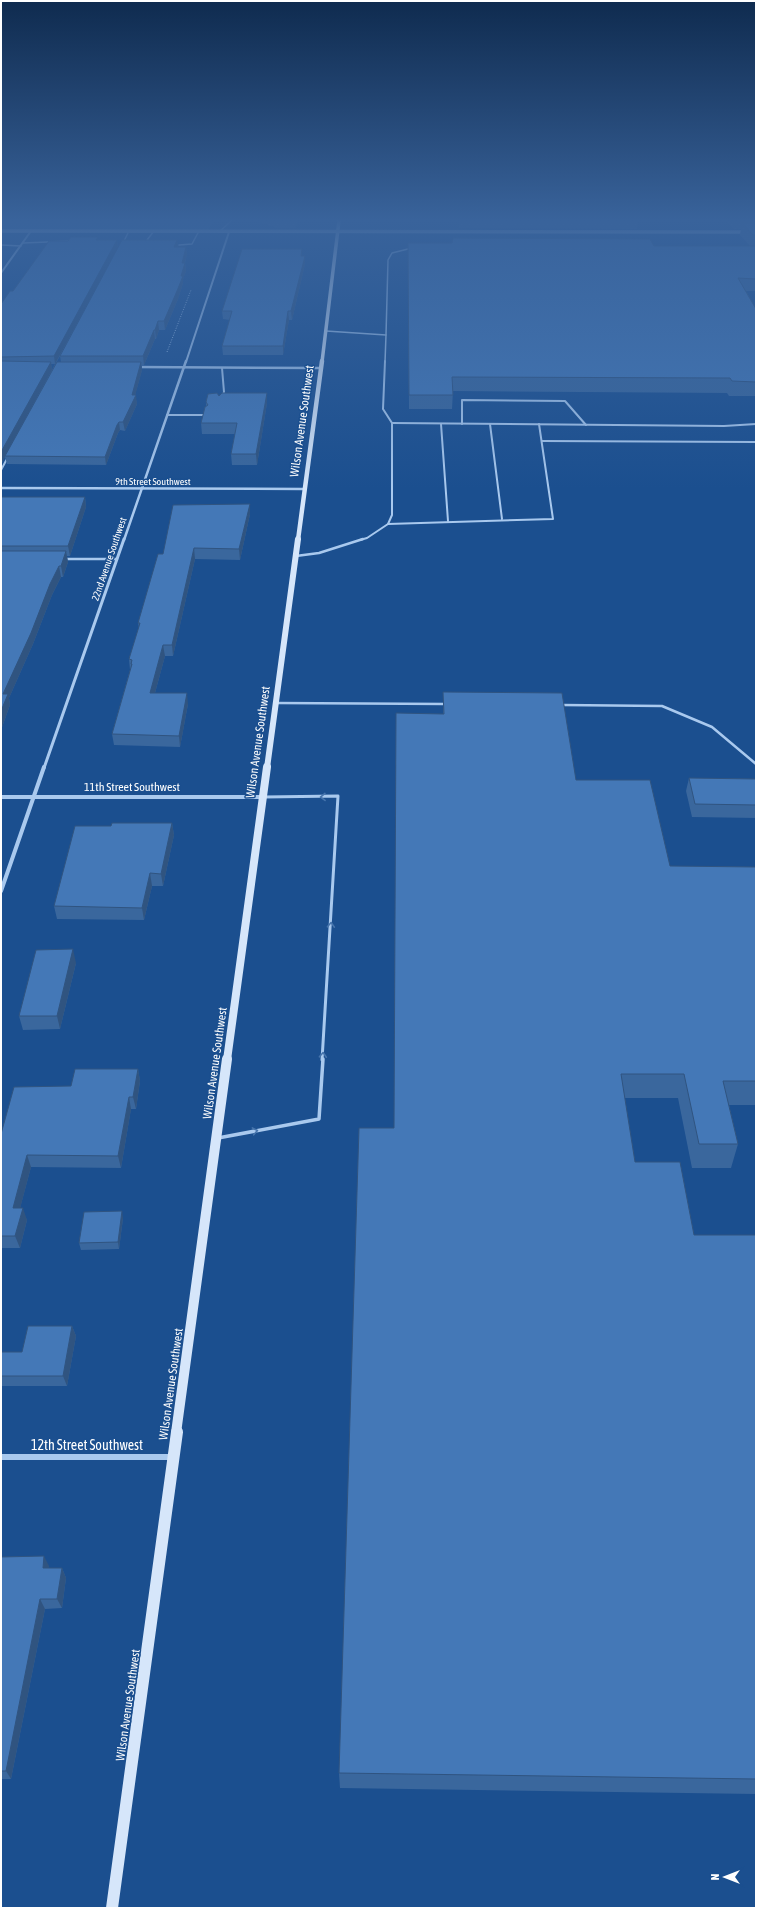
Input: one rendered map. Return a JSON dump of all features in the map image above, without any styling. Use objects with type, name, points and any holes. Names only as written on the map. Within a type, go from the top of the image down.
[{"type":"main road","name":"Wilson Avenue Southwest","points":[[112,1908],[329,310]]},
{"type":"street","name":"22nd Avenue Southwest","points":[[1,891],[203,310]]},
{"type":"street","points":[[131,368],[321,368]]},
{"type":"street","name":"9th Street Southwest","points":[[1,488],[305,489]]},
{"type":"street","name":"11th Street Southwest","points":[[1,797],[263,797]]},
{"type":"street","name":"12th Street Southwest","points":[[1,1457],[174,1457]]},
{"type":"lane","points":[[387,310],[383,409],[392,423],[392,515],[388,524]]},
{"type":"lane","points":[[326,331],[386,334]]},
{"type":"lane","points":[[222,368],[224,392],[222,398]]},
{"type":"lane","points":[[462,424],[462,400],[565,401],[586,424]]},
{"type":"lane","points":[[167,415],[206,415]]},
{"type":"lane","points":[[392,423],[724,426],[756,424]]},
{"type":"lane","points":[[441,424],[448,521]]},
{"type":"lane","points":[[490,424],[502,519]]},
{"type":"lane","points":[[296,556],[319,553],[367,538],[388,524],[502,519],[552,519],[539,424]]},
{"type":"lane","points":[[542,441],[756,442]]},
{"type":"lane","points":[[1,470],[8,456]]},
{"type":"lane","points":[[63,559],[117,559]]},
{"type":"lane","points":[[276,703],[451,704]]},
{"type":"lane","points":[[560,705],[662,706],[712,727],[756,764]]},
{"type":"lane","points":[[216,1139],[319,1119],[338,796],[263,797]]},
{"type":"building","points":[[1,310],[79,310],[54,356],[1,357]]},
{"type":"building","points":[[85,310],[169,310],[164,321],[158,321],[143,356],[60,356]]},
{"type":"building","points":[[291,310],[288,311],[283,346],[222,346],[232,311],[222,311]]},
{"type":"building","points":[[408,310],[756,310],[756,382],[732,381],[730,378],[452,377],[453,395],[409,395]]},
{"type":"building","points":[[1,361],[51,362],[1,452]]},
{"type":"building","points":[[57,362],[141,362],[132,395],[136,395],[123,422],[119,422],[117,425],[105,457],[5,456]]},
{"type":"building","points":[[217,393],[219,396],[222,393],[267,393],[256,454],[231,454],[237,423],[201,423],[205,407],[208,405],[206,402],[208,394]]},
{"type":"building","points":[[1,497],[85,497],[68,546],[1,546]]},
{"type":"building","points":[[250,504],[239,549],[194,548],[172,645],[163,645],[150,693],[187,693],[179,736],[112,734],[132,664],[132,660],[129,659],[140,623],[138,623],[158,554],[163,554],[173,505]]},
{"type":"building","points":[[1,551],[66,551],[61,566],[59,566],[50,584],[31,633],[3,694],[8,694],[1,711]]},
{"type":"building","points":[[443,692],[562,693],[576,780],[650,780],[670,866],[756,867],[756,1081],[723,1081],[738,1144],[699,1144],[684,1074],[621,1074],[635,1162],[680,1162],[694,1235],[756,1235],[756,1779],[339,1773],[359,1128],[394,1128],[396,713],[444,714]]},
{"type":"building","points":[[689,778],[756,779],[756,805],[695,804]]},
{"type":"building","points":[[112,823],[172,823],[161,874],[150,873],[142,908],[54,906],[75,826],[111,826]]},
{"type":"building","points":[[73,949],[57,1016],[19,1016],[36,950]]},
{"type":"building","points":[[75,1069],[138,1069],[133,1097],[129,1097],[118,1156],[27,1155],[13,1208],[23,1208],[15,1236],[1,1236],[1,1134],[14,1087],[71,1086]]},
{"type":"building","points":[[122,1211],[118,1242],[79,1243],[84,1212]]},
{"type":"building","points":[[28,1326],[72,1326],[63,1376],[1,1376],[1,1352],[22,1352]]},
{"type":"building","points":[[44,1556],[43,1568],[62,1568],[57,1599],[40,1599],[6,1771],[1,1771],[1,1557]]}]
